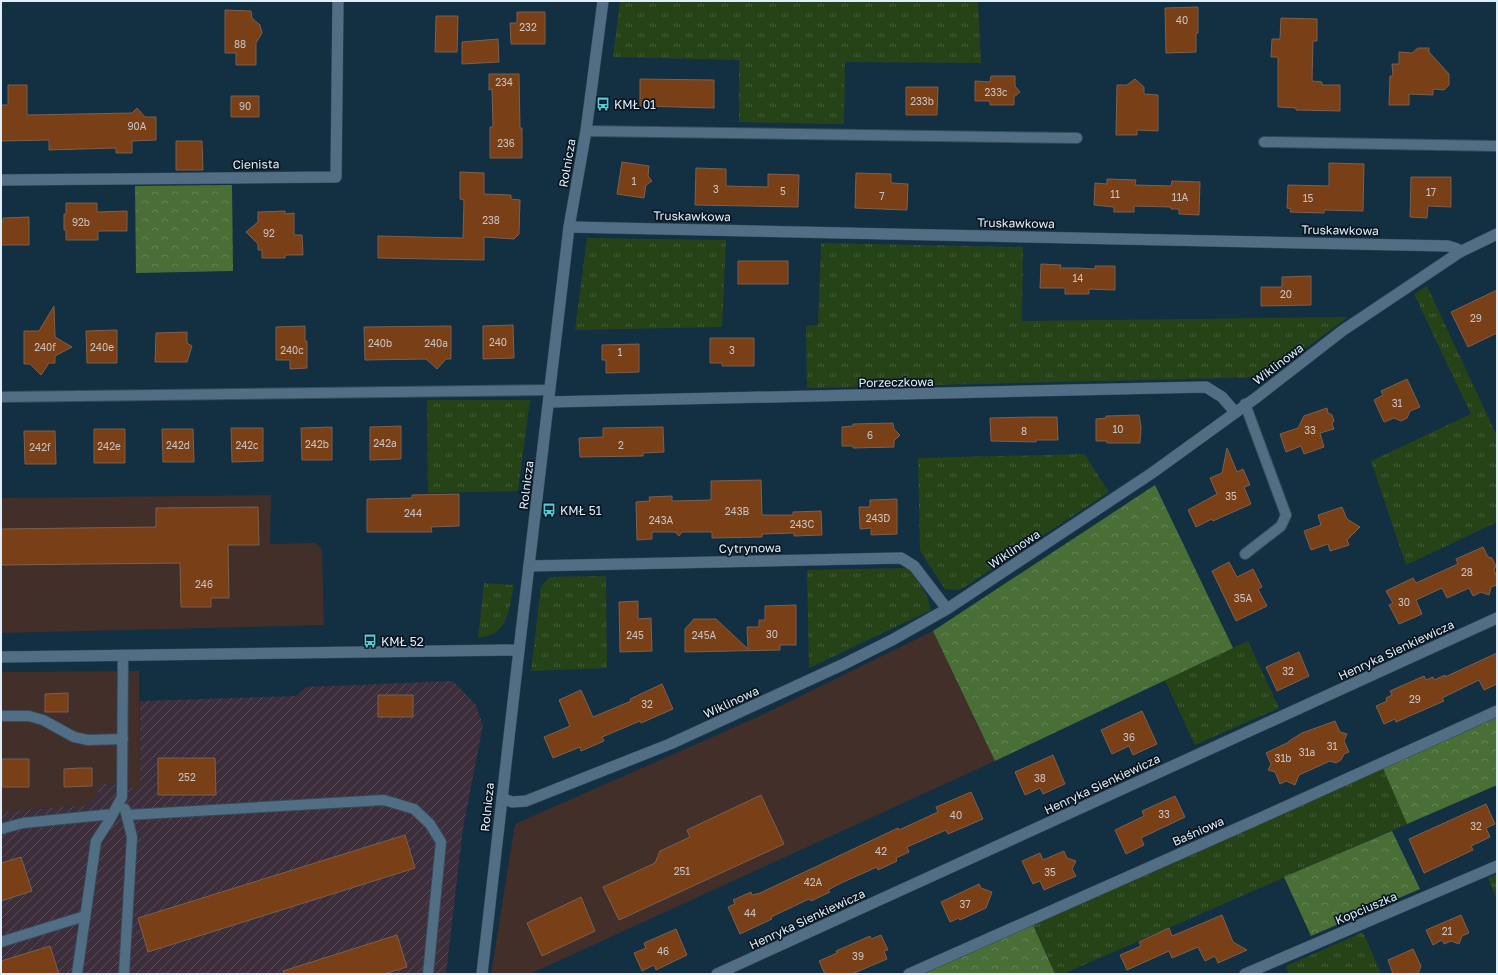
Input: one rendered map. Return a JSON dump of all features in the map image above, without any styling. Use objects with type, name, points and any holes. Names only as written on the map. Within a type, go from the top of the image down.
[{"type":"street","name":"Cienista","points":[[1,180],[336,176],[338,1]]},
{"type":"street","name":"Rolnicza","points":[[482,974],[569,227],[586,130],[603,1]]},
{"type":"street","name":"Truskawkowa","points":[[569,227],[1448,246],[1454,247],[1460,252]]},
{"type":"street","name":"Wiklinowa","points":[[502,798],[512,802],[526,801],[670,744],[851,660],[892,640],[947,609],[1152,473],[1342,331],[1460,252],[1497,234]]},
{"type":"street","name":"Porzeczkowa","points":[[549,402],[1206,387],[1222,397],[1235,412]]},
{"type":"street","name":"Cytrynowa","points":[[530,566],[901,558],[914,566],[947,609]]},
{"type":"street","name":"Henryka Sienkiewicza","points":[[717,974],[1497,618]]},
{"type":"street","points":[[1,657],[519,650]]},
{"type":"street","name":"Baśniowa","points":[[909,974],[1497,711]]},
{"type":"street","name":"Kopciuszka","points":[[1245,974],[1497,866]]},
{"type":"lane","points":[[586,130],[1077,138]]},
{"type":"lane","points":[[1264,142],[1497,146]]},
{"type":"lane","points":[[1,397],[550,390]]},
{"type":"lane","points":[[1245,404],[1286,515],[1281,526],[1245,554]]},
{"type":"lane","points":[[123,655],[122,797],[132,837],[124,974]]},
{"type":"lane","points":[[1,716],[29,716],[43,720],[74,737],[88,740],[123,739]]},
{"type":"lane","points":[[77,974],[96,841],[122,797]]},
{"type":"lane","points":[[127,815],[384,800],[414,809],[430,824],[442,842],[428,974]]},
{"type":"lane","points":[[1,829],[23,823],[113,814]]},
{"type":"lane","points":[[1,942],[85,916]]},
{"type":"shaded area","points":[[271,495],[270,544],[315,543],[322,549],[324,625],[1,633],[1,498]]},
{"type":"shaded area","points":[[933,631],[995,761],[530,974],[491,974],[515,824],[762,715]]},
{"type":"shaded area","points":[[139,671],[140,788],[100,783],[98,794],[86,805],[11,811],[1,814],[1,672]]},
{"type":"shaded area","points":[[453,681],[476,705],[483,725],[463,828],[446,974],[1,974],[1,814],[11,811],[86,805],[98,794],[99,783],[140,788],[140,701],[296,696],[306,687]]},
{"type":"green space","points":[[620,1],[978,1],[981,63],[845,62],[844,124],[739,122],[739,60],[613,57]]},
{"type":"green space","points":[[232,185],[233,271],[136,273],[135,186]]},
{"type":"green space","points":[[587,238],[726,240],[722,327],[575,330]]},
{"type":"green space","points":[[821,243],[1023,247],[1022,321],[1348,317],[1267,377],[807,388],[806,326],[818,325]]},
{"type":"green space","points":[[1427,286],[1497,436],[1497,522],[1406,565],[1371,461],[1471,414],[1414,294]]},
{"type":"green space","points":[[427,400],[530,400],[518,491],[428,493]]},
{"type":"green space","points":[[1084,454],[1109,492],[960,590],[945,589],[920,551],[918,458]]},
{"type":"green space","points":[[1155,485],[1233,648],[995,761],[933,631]]},
{"type":"green space","points":[[908,568],[922,588],[928,599],[931,610],[809,668],[807,570]]},
{"type":"green space","points":[[606,576],[607,668],[531,671],[541,586],[550,577]]},
{"type":"green space","points":[[484,583],[514,585],[506,619],[502,626],[496,632],[488,636],[478,638]]},
{"type":"green space","points":[[1248,641],[1279,708],[1195,745],[1165,680]]},
{"type":"green space","points":[[1497,717],[1497,785],[1407,824],[1383,768]]},
{"type":"green space","points":[[1383,768],[1407,824],[1063,974],[1055,974],[1033,925]]},
{"type":"green space","points":[[1392,831],[1420,889],[1311,936],[1284,877]]},
{"type":"green space","points":[[1497,874],[1497,900],[1488,878]]},
{"type":"green space","points":[[1033,925],[1055,974],[925,973]]},
{"type":"green space","points":[[1363,932],[1381,974],[1289,974],[1286,966]]},
{"type":"building","points":[[1198,7],[1196,52],[1166,53],[1165,8]]},
{"type":"building","points":[[225,10],[251,11],[252,18],[260,25],[262,33],[256,43],[256,65],[236,65],[236,53],[225,53]]},
{"type":"building","points":[[517,12],[545,12],[545,44],[511,44],[510,23],[517,23]]},
{"type":"building","points":[[436,16],[458,16],[457,52],[435,52]]},
{"type":"building","points":[[1281,18],[1317,19],[1317,41],[1313,41],[1312,81],[1322,82],[1322,85],[1340,85],[1340,111],[1296,110],[1296,108],[1278,107],[1278,57],[1271,57],[1272,39],[1280,39]]},
{"type":"building","points":[[498,39],[499,62],[462,64],[462,42]]},
{"type":"building","points":[[1418,48],[1429,48],[1429,52],[1449,74],[1449,85],[1444,90],[1433,89],[1433,95],[1409,94],[1409,105],[1389,105],[1390,76],[1393,76],[1392,64],[1399,64],[1399,52],[1412,53]]},
{"type":"building","points":[[489,74],[519,74],[522,158],[490,158],[490,127],[493,127],[492,89],[489,90]]},
{"type":"building","points":[[991,76],[1015,76],[1015,86],[1020,92],[1014,97],[1014,105],[990,105],[990,101],[975,101],[975,81],[990,82]]},
{"type":"building","points":[[640,79],[714,80],[714,108],[640,106]]},
{"type":"building","points":[[1135,79],[1144,87],[1144,94],[1158,95],[1158,131],[1137,130],[1137,135],[1116,135],[1117,85],[1127,85]]},
{"type":"building","points":[[8,85],[27,85],[27,115],[132,113],[137,108],[145,117],[156,117],[156,140],[132,141],[132,153],[116,153],[116,148],[49,150],[49,140],[1,141],[1,105],[8,105]]},
{"type":"building","points":[[906,87],[938,87],[937,115],[906,115]]},
{"type":"building","points":[[231,96],[259,96],[259,117],[231,117]]},
{"type":"building","points":[[176,141],[202,141],[203,170],[176,170]]},
{"type":"building","points":[[622,162],[649,166],[648,176],[652,181],[646,185],[644,198],[617,194]]},
{"type":"building","points":[[1329,163],[1364,164],[1363,211],[1324,210],[1324,213],[1290,212],[1291,209],[1287,208],[1288,185],[1329,186]]},
{"type":"building","points":[[696,168],[726,169],[726,186],[768,187],[768,174],[799,175],[798,207],[695,205]]},
{"type":"building","points":[[460,172],[484,173],[484,194],[511,195],[511,199],[520,200],[519,234],[514,239],[484,237],[484,260],[378,258],[378,236],[463,238],[464,200],[460,199]]},
{"type":"building","points":[[856,173],[891,174],[891,183],[908,184],[907,210],[855,208]]},
{"type":"building","points":[[1411,177],[1451,177],[1451,207],[1428,206],[1427,218],[1410,217]]},
{"type":"building","points":[[1107,179],[1136,180],[1135,185],[1171,186],[1172,181],[1200,182],[1199,215],[1179,214],[1179,209],[1171,209],[1171,207],[1134,206],[1134,212],[1114,212],[1114,207],[1094,205],[1095,183],[1107,184]]},
{"type":"building","points":[[66,203],[97,203],[97,212],[127,211],[127,231],[98,231],[98,240],[66,240],[66,230],[64,230],[64,214],[66,214]]},
{"type":"building","points":[[285,211],[285,214],[294,213],[294,235],[302,235],[303,255],[285,255],[285,258],[262,258],[262,250],[258,250],[258,244],[246,232],[258,222],[258,212]]},
{"type":"building","points":[[29,217],[29,245],[1,245],[1,222],[3,222],[3,218]]},
{"type":"building","points":[[738,261],[788,261],[788,284],[738,284]]},
{"type":"building","points":[[1041,264],[1061,265],[1060,268],[1095,269],[1095,266],[1115,266],[1115,290],[1089,289],[1089,294],[1065,294],[1065,288],[1040,288]]},
{"type":"building","points":[[1311,276],[1311,305],[1261,306],[1261,287],[1282,287],[1282,277]]},
{"type":"building","points":[[1497,290],[1497,333],[1468,347],[1451,312]]},
{"type":"building","points":[[54,306],[55,337],[72,347],[55,356],[55,363],[49,363],[41,375],[30,364],[24,364],[24,331],[39,331]]},
{"type":"building","points":[[513,325],[514,358],[483,359],[483,326]]},
{"type":"building","points":[[305,326],[305,341],[307,341],[307,368],[290,369],[290,360],[276,360],[276,327]]},
{"type":"building","points":[[451,326],[451,359],[446,359],[437,369],[426,359],[365,360],[364,327]]},
{"type":"building","points":[[117,330],[117,363],[87,363],[86,331]]},
{"type":"building","points":[[187,332],[187,343],[192,346],[187,362],[155,362],[156,333]]},
{"type":"building","points":[[710,338],[754,338],[754,366],[722,366],[722,363],[710,363]]},
{"type":"building","points":[[639,344],[639,372],[606,373],[606,360],[602,360],[602,345]]},
{"type":"building","points":[[1407,379],[1420,407],[1410,411],[1407,418],[1401,421],[1394,418],[1384,422],[1374,400],[1383,395],[1381,391]]},
{"type":"building","points":[[1327,408],[1328,413],[1332,415],[1334,421],[1332,424],[1334,429],[1320,433],[1324,447],[1304,454],[1301,446],[1286,452],[1280,434],[1298,428],[1304,416]]},
{"type":"building","points":[[1139,415],[1141,427],[1140,443],[1107,443],[1107,441],[1096,441],[1096,419],[1106,418],[1106,416]]},
{"type":"building","points":[[1057,417],[1058,440],[1036,440],[1036,442],[991,441],[990,418]]},
{"type":"building","points":[[893,423],[894,429],[900,435],[894,441],[894,447],[853,448],[853,446],[842,446],[842,427],[853,426],[853,424]]},
{"type":"building","points":[[401,426],[401,459],[370,460],[370,427]]},
{"type":"building","points":[[332,427],[332,460],[302,460],[301,428]]},
{"type":"building","points":[[663,427],[664,452],[643,453],[643,456],[580,457],[579,438],[603,437],[603,428]]},
{"type":"building","points":[[231,428],[263,428],[263,461],[232,462]]},
{"type":"building","points":[[94,429],[125,429],[125,463],[94,463]]},
{"type":"building","points":[[162,429],[193,429],[194,462],[163,462]]},
{"type":"building","points":[[24,431],[55,431],[56,464],[25,464]]},
{"type":"building","points":[[1227,448],[1237,472],[1243,469],[1250,485],[1244,487],[1251,504],[1213,521],[1212,519],[1196,527],[1188,510],[1217,494],[1210,478],[1222,473]]},
{"type":"building","points":[[761,480],[762,515],[793,515],[793,512],[821,511],[822,535],[794,536],[794,533],[762,534],[762,537],[712,538],[712,532],[682,532],[679,536],[675,532],[652,532],[652,539],[637,540],[636,502],[650,501],[649,497],[672,496],[672,501],[711,500],[711,481]]},
{"type":"building","points":[[459,494],[459,526],[431,527],[432,532],[367,532],[367,499],[412,498],[412,495]]},
{"type":"building","points":[[897,499],[897,534],[871,535],[871,528],[860,529],[859,507],[870,507],[870,500]]},
{"type":"building","points":[[258,507],[259,545],[228,545],[229,598],[211,598],[211,607],[181,607],[180,563],[1,565],[1,529],[156,527],[156,508]]},
{"type":"building","points":[[1342,507],[1347,519],[1360,527],[1347,540],[1349,545],[1330,551],[1328,544],[1311,550],[1304,531],[1321,525],[1318,515]]},
{"type":"building","points":[[1483,547],[1488,557],[1492,558],[1496,566],[1494,570],[1497,577],[1497,585],[1491,587],[1489,595],[1481,592],[1473,596],[1469,588],[1447,598],[1442,588],[1416,600],[1422,614],[1399,624],[1389,605],[1393,603],[1386,591],[1413,578],[1416,583],[1458,564],[1456,559]]},
{"type":"building","points":[[1229,562],[1237,577],[1253,569],[1262,587],[1258,589],[1267,606],[1236,621],[1212,571]]},
{"type":"building","points":[[638,601],[638,619],[651,618],[652,651],[620,652],[619,602]]},
{"type":"building","points":[[796,605],[796,645],[780,645],[780,650],[685,652],[685,629],[694,619],[716,619],[748,649],[747,627],[759,627],[759,620],[765,620],[765,606]]},
{"type":"building","points":[[1299,652],[1309,676],[1277,691],[1266,667]]},
{"type":"building","points":[[1497,653],[1497,684],[1484,690],[1479,680],[1442,698],[1444,701],[1396,722],[1395,719],[1384,724],[1376,706],[1387,701],[1386,698],[1392,695],[1390,691],[1424,676],[1426,680],[1433,677],[1434,680],[1445,675],[1445,677]]},
{"type":"building","points":[[662,684],[673,709],[641,723],[640,721],[602,737],[604,741],[581,751],[580,747],[553,758],[544,737],[570,726],[559,700],[581,690],[593,717],[631,701],[630,699]]},
{"type":"building","points":[[68,693],[68,712],[45,712],[45,694]]},
{"type":"building","points":[[378,695],[413,695],[413,717],[378,717]]},
{"type":"building","points":[[1142,711],[1157,744],[1133,755],[1129,746],[1112,754],[1101,730]]},
{"type":"building","points":[[1335,721],[1340,732],[1347,734],[1344,741],[1349,752],[1344,754],[1341,760],[1336,763],[1330,761],[1299,775],[1295,785],[1286,781],[1280,784],[1275,772],[1268,770],[1271,764],[1266,753],[1289,742],[1302,733]]},
{"type":"building","points":[[1053,755],[1065,784],[1043,794],[1040,788],[1025,795],[1015,772]]},
{"type":"building","points":[[158,758],[215,758],[216,795],[158,795]]},
{"type":"building","points":[[2,759],[29,759],[29,787],[2,787]]},
{"type":"building","points":[[92,768],[92,786],[64,787],[64,769]]},
{"type":"building","points":[[971,792],[983,819],[948,834],[946,830],[907,847],[909,852],[896,858],[897,861],[878,870],[877,867],[841,883],[828,890],[830,892],[811,901],[809,899],[740,934],[728,907],[735,904],[733,900],[751,892],[752,895],[760,893],[898,828],[899,830],[938,812],[936,807]]},
{"type":"building","points":[[761,795],[784,844],[619,920],[603,887],[655,863],[660,851],[690,837],[687,830]]},
{"type":"building","points":[[1175,796],[1185,817],[1141,838],[1144,845],[1126,854],[1115,830],[1144,816],[1142,811]]},
{"type":"building","points":[[1486,804],[1495,824],[1486,828],[1490,837],[1471,846],[1473,850],[1424,873],[1409,839]]},
{"type":"building","points":[[405,835],[415,868],[148,952],[138,918]]},
{"type":"building","points":[[1064,851],[1067,858],[1076,861],[1072,869],[1076,876],[1044,890],[1040,881],[1033,884],[1022,861],[1040,853],[1043,860]]},
{"type":"building","points":[[21,857],[32,891],[1,901],[1,863]]},
{"type":"building","points":[[979,884],[981,888],[992,892],[986,908],[960,920],[959,918],[950,922],[941,902]]},
{"type":"building","points":[[581,897],[595,931],[542,956],[527,923]]},
{"type":"building","points":[[1222,915],[1233,942],[1247,950],[1218,963],[1215,956],[1205,961],[1198,947],[1172,958],[1169,951],[1127,970],[1120,955],[1141,946],[1139,942],[1169,928],[1172,936]]},
{"type":"building","points":[[1461,915],[1469,933],[1462,936],[1459,944],[1451,941],[1444,944],[1442,940],[1433,945],[1426,930]]},
{"type":"building","points":[[676,929],[687,955],[656,970],[654,965],[642,971],[634,953],[646,948],[644,943]]},
{"type":"building","points":[[397,935],[407,967],[384,974],[284,974],[283,971]]},
{"type":"building","points":[[881,935],[888,950],[884,951],[887,959],[852,974],[825,974],[819,961],[837,953],[836,951],[870,936],[871,939]]},
{"type":"building","points":[[50,946],[59,974],[1,974],[1,961]]},
{"type":"building","points":[[1413,949],[1421,966],[1418,974],[1393,974],[1388,960]]},
{"type":"place","name":"KMŁ 01","points":[[603,104]]},
{"type":"place","name":"KMŁ 51","points":[[549,510]]},
{"type":"place","name":"KMŁ 52","points":[[370,641]]}]
